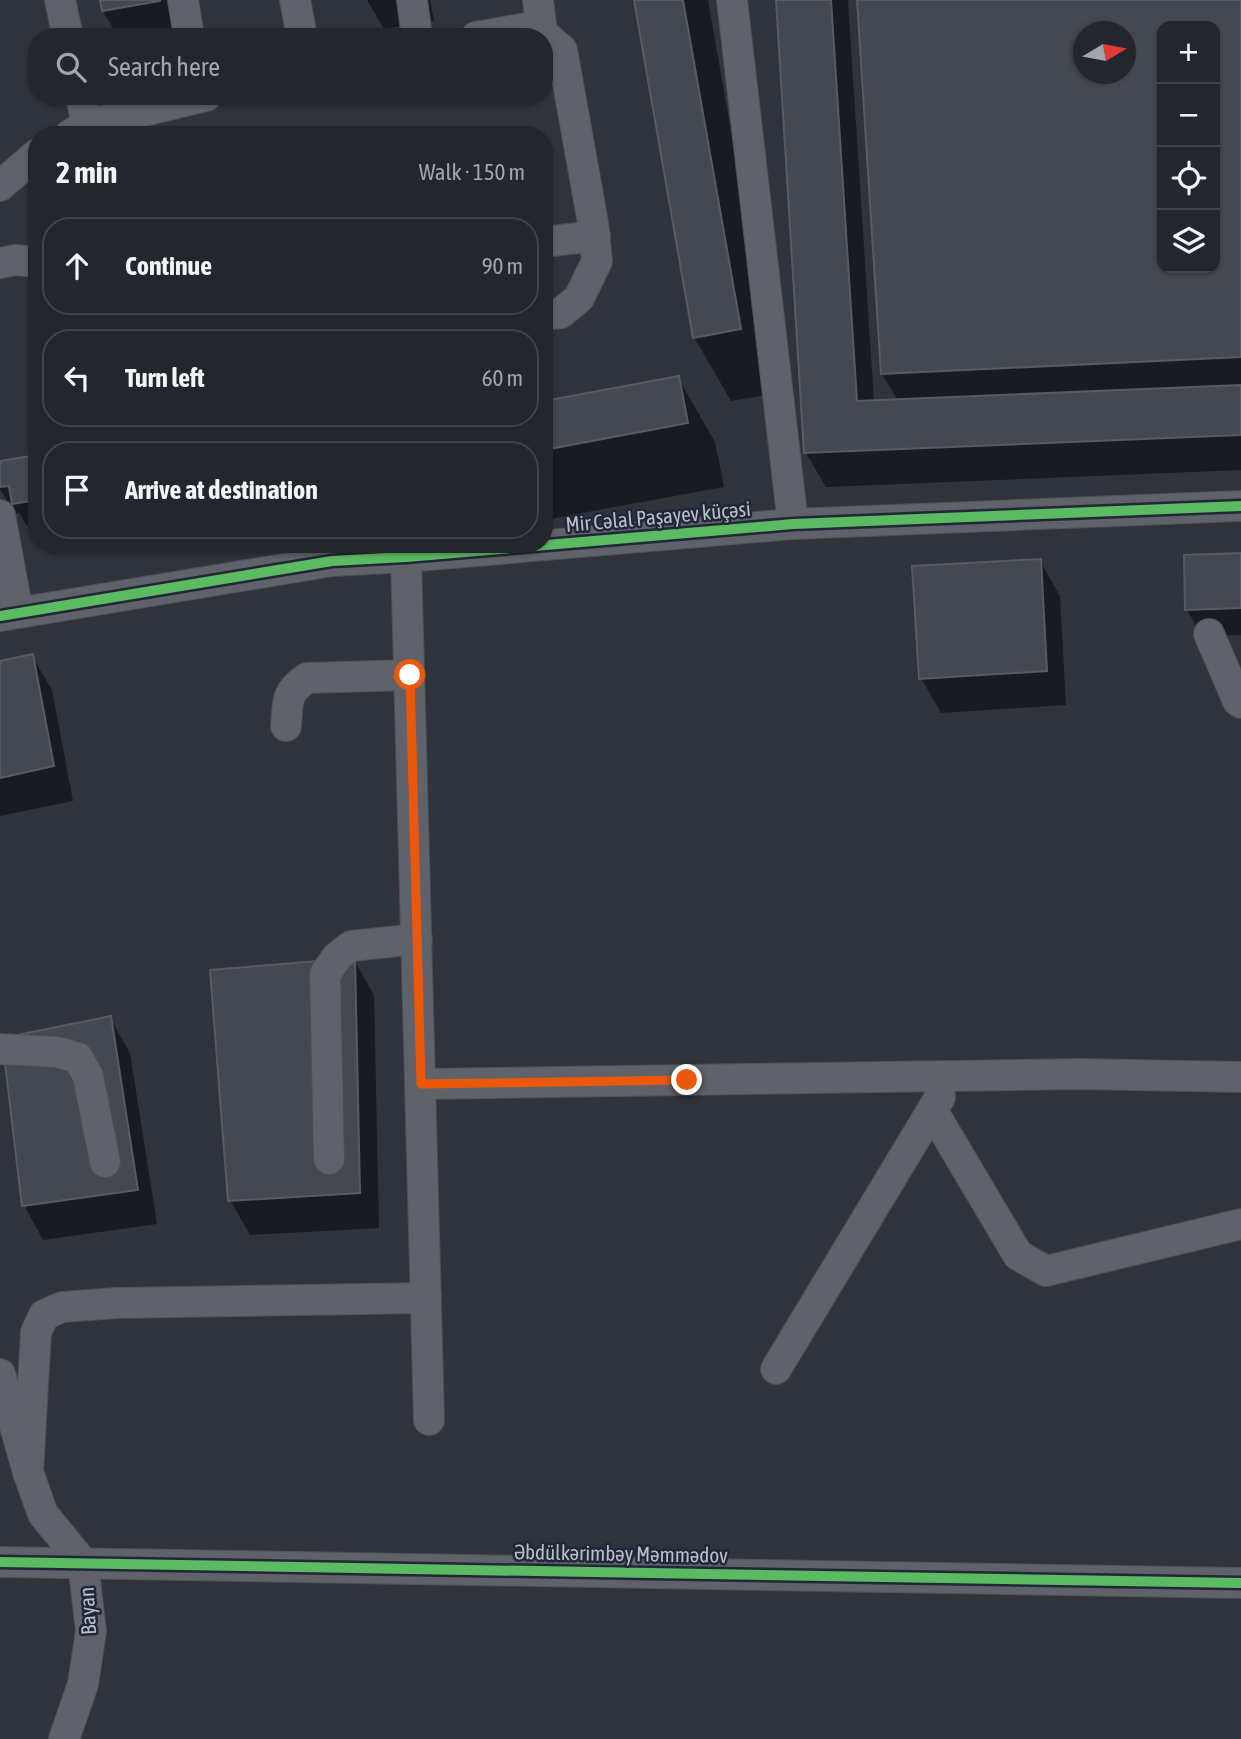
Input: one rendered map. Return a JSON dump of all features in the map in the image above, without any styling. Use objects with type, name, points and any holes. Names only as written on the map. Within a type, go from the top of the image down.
[{"type":"street","points":[[60,0],[66,28]]},
{"type":"street","points":[[183,0],[188,28]]},
{"type":"street","points":[[295,0],[300,28]]},
{"type":"street","points":[[412,0],[416,28]]},
{"type":"street","points":[[538,0],[541,28]]},
{"type":"street","points":[[732,0],[793,524]]},
{"type":"street","points":[[553,42],[562,50],[595,236],[597,261],[579,298],[562,313],[553,314]]},
{"type":"street","points":[[79,119],[157,105]]},
{"type":"street","points":[[0,186],[28,162]]},
{"type":"street","points":[[553,241],[595,236]]},
{"type":"street","points":[[0,263],[28,261]]},
{"type":"street","name":"Mir Cəlal Paşayev küçəsi","points":[[553,545],[793,524],[1241,506]]},
{"type":"street","points":[[0,515],[9,615]]},
{"type":"street","name":"Mir Cəlal Paşayev küçəsi","points":[[9,615],[331,561],[454,553]]},
{"type":"street","points":[[407,557],[429,1420]]},
{"type":"street","points":[[1209,634],[1241,703]]},
{"type":"street","points":[[286,726],[289,698],[294,687],[307,678],[410,675]]},
{"type":"street","points":[[329,1158],[325,974],[337,957],[351,946],[417,939]]},
{"type":"street","points":[[0,1049],[57,1052],[78,1058],[88,1076],[105,1162]]},
{"type":"street","points":[[421,1084],[1080,1074],[1241,1077]]},
{"type":"street","points":[[776,1369],[953,1076]]},
{"type":"street","points":[[932,1111],[1018,1255],[1046,1271],[1241,1224]]},
{"type":"street","points":[[28,1472],[36,1332],[44,1315],[62,1307],[116,1303],[426,1298]]},
{"type":"street","name":"Bayan","points":[[0,1374],[43,1514],[83,1563],[91,1631],[83,1684],[64,1739]]},
{"type":"street","name":"Əbdülkərimbəy Məmmədov","points":[[0,1562],[1241,1583]]},
{"type":"building","points":[[100,0],[160,0],[160,1],[102,11]]},
{"type":"building","points":[[634,0],[683,0],[741,329],[693,338]]},
{"type":"building","points":[[776,0],[831,0],[857,401],[1241,385],[1241,435],[804,453]]},
{"type":"building","points":[[857,0],[1241,0],[1241,357],[881,374]]},
{"type":"building","points":[[679,376],[688,423],[553,448],[553,399]]},
{"type":"building","points":[[28,456],[28,501],[12,504],[9,486],[0,487],[0,461]]},
{"type":"building","points":[[1241,553],[1241,608],[1185,610],[1184,555]]},
{"type":"building","points":[[1041,559],[1047,671],[919,679],[912,566]]},
{"type":"building","points":[[33,654],[54,766],[0,778],[0,661]]},
{"type":"building","points":[[355,958],[360,1193],[228,1201],[210,970]]},
{"type":"building","points":[[111,1016],[138,1190],[22,1206],[2,1038]]},
{"type":"cycle path","points":[[553,544],[793,524],[1241,506]]},
{"type":"cycle path","points":[[0,616],[332,561],[453,553]]},
{"type":"cycle path","points":[[0,1562],[1241,1583]]},
{"type":"route","points":[[410,675],[421,1084],[687,1080]]}]
